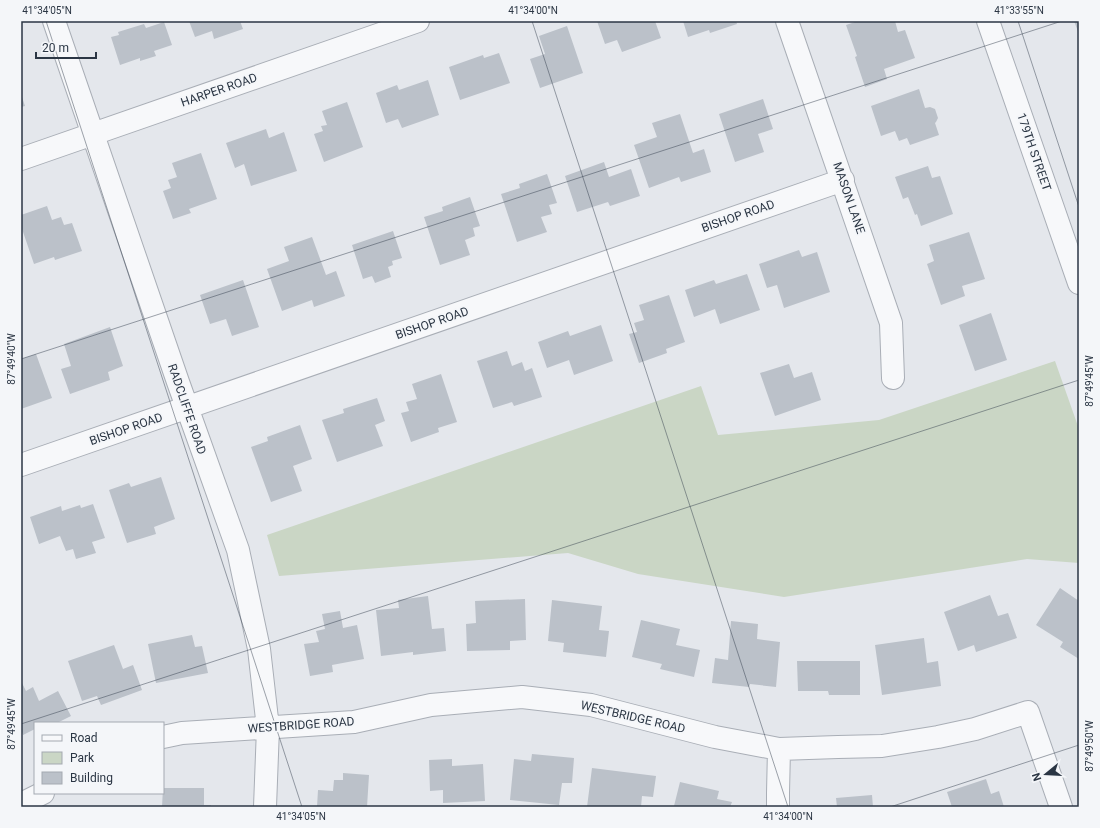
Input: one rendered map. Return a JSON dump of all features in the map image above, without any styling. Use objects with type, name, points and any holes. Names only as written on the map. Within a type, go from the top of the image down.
[{"type":"street","name":"RADCLIFFE ROAD","points":[[54,21],[187,408],[238,550],[259,649],[268,728],[265,807]]},
{"type":"street","name":"HARPER ROAD","points":[[21,159],[418,21]]},
{"type":"street","name":"MASON LANE","points":[[787,21],[891,323],[893,378]]},
{"type":"street","name":"179TH STREET","points":[[988,21],[1079,284]]},
{"type":"street","name":"BISHOP ROAD","points":[[21,465],[842,180]]},
{"type":"street","name":"WESTBRIDGE ROAD","points":[[164,737],[182,733],[354,722],[431,704],[522,696],[591,705],[715,737],[779,748],[882,746],[938,737],[975,729],[1028,712],[1061,807]]},
{"type":"street","points":[[778,807],[779,748]]},
{"type":"street","points":[[21,804],[41,794]]},
{"type":"green space","points":[[1055,361],[1079,429],[1079,563],[1027,559],[784,597],[638,574],[568,553],[279,576],[267,535],[701,386],[718,435],[879,420]]},
{"type":"building","points":[[189,21],[240,21],[243,29],[214,39],[212,31],[195,37]]},
{"type":"building","points":[[597,21],[655,21],[661,38],[622,52],[617,40],[605,44]]},
{"type":"building","points":[[683,21],[736,21],[737,24],[710,33],[709,30],[688,37]]},
{"type":"building","points":[[858,21],[895,21],[898,32],[905,30],[915,58],[884,69],[887,79],[865,87],[855,57],[857,56],[846,25]]},
{"type":"building","points":[[1074,21],[1079,21],[1079,34]]},
{"type":"building","points":[[164,22],[172,45],[154,51],[156,56],[140,61],[140,58],[120,65],[111,37],[119,35],[118,32],[144,24],[146,28]]},
{"type":"building","points":[[567,26],[583,73],[540,88],[530,59],[545,54],[539,36]]},
{"type":"building","points":[[499,53],[510,83],[460,100],[449,67],[483,55],[484,58]]},
{"type":"building","points":[[428,80],[439,115],[402,128],[398,119],[386,123],[376,93],[397,85],[399,90]]},
{"type":"building","points":[[919,89],[925,108],[930,107],[935,109],[938,118],[935,123],[939,135],[910,145],[907,138],[899,141],[895,131],[881,136],[871,106]]},
{"type":"building","points":[[21,94],[25,106],[21,107]]},
{"type":"building","points":[[763,99],[773,129],[758,134],[764,152],[735,162],[719,114]]},
{"type":"building","points":[[347,102],[363,147],[324,162],[314,134],[323,131],[321,126],[327,125],[322,111]]},
{"type":"building","points":[[680,114],[693,153],[704,149],[711,172],[681,182],[679,177],[649,188],[634,145],[657,137],[652,123]]},
{"type":"building","points":[[266,129],[269,138],[284,132],[297,171],[251,186],[244,164],[235,168],[226,143]]},
{"type":"building","points":[[201,153],[217,199],[189,209],[191,213],[173,219],[163,191],[171,188],[168,180],[177,177],[172,163]]},
{"type":"building","points":[[604,162],[609,177],[631,169],[640,196],[610,206],[608,202],[577,212],[565,176]]},
{"type":"building","points":[[928,166],[932,178],[940,176],[953,214],[921,226],[917,214],[915,215],[908,197],[903,199],[895,177]]},
{"type":"building","points":[[547,174],[557,203],[549,205],[552,214],[541,217],[547,232],[517,242],[501,194],[520,188],[519,184]]},
{"type":"building","points":[[470,197],[480,226],[473,228],[475,236],[465,240],[470,255],[440,265],[424,217],[443,211],[442,207]]},
{"type":"building","points":[[47,206],[52,220],[61,217],[64,225],[72,223],[82,251],[55,260],[54,257],[34,264],[21,226],[21,215]]},
{"type":"building","points":[[393,231],[402,258],[392,261],[393,265],[388,267],[391,277],[375,283],[372,276],[363,279],[352,245]]},
{"type":"building","points":[[969,232],[985,279],[962,286],[965,296],[941,305],[927,264],[934,261],[929,245]]},
{"type":"building","points":[[312,237],[326,275],[336,271],[345,296],[314,307],[312,300],[282,311],[267,269],[289,261],[284,247]]},
{"type":"building","points":[[799,250],[802,257],[817,252],[830,292],[784,308],[777,285],[767,288],[759,264]]},
{"type":"building","points":[[747,274],[760,310],[720,324],[715,309],[694,317],[685,290],[714,280],[716,284]]},
{"type":"building","points":[[243,280],[259,327],[232,336],[226,319],[210,324],[200,295]]},
{"type":"building","points":[[669,295],[685,342],[666,349],[667,353],[639,363],[629,334],[637,332],[634,323],[644,320],[639,305]]},
{"type":"building","points":[[991,313],[1007,360],[975,371],[959,325]]},
{"type":"building","points":[[601,325],[613,361],[574,375],[569,360],[547,368],[538,342],[568,331],[570,336]]},
{"type":"building","points":[[110,327],[123,366],[108,372],[110,380],[70,394],[61,369],[71,366],[64,344]]},
{"type":"building","points":[[507,351],[512,366],[522,362],[525,371],[532,368],[542,397],[514,406],[512,402],[493,408],[477,361]]},
{"type":"building","points":[[36,354],[52,398],[21,409],[21,359]]},
{"type":"building","points":[[789,364],[794,378],[812,372],[821,400],[775,416],[760,373]]},
{"type":"building","points":[[441,374],[457,422],[438,428],[439,432],[411,442],[401,413],[409,411],[406,402],[417,399],[412,384]]},
{"type":"building","points":[[377,398],[385,421],[375,425],[383,446],[337,462],[322,420],[344,413],[343,409]]},
{"type":"building","points":[[300,425],[312,459],[293,466],[302,491],[271,502],[251,447],[268,441],[267,437]]},
{"type":"building","points":[[161,477],[175,519],[154,527],[156,534],[127,543],[109,490],[129,483],[131,487]]},
{"type":"building","points":[[93,504],[105,538],[92,542],[96,553],[76,559],[73,549],[66,551],[60,536],[39,544],[30,517],[61,506],[62,511],[80,505],[81,508]]},
{"type":"building","points":[[1060,588],[1079,601],[1079,659],[1060,647],[1063,642],[1036,625]]},
{"type":"building","points":[[990,595],[998,616],[1008,613],[1017,638],[976,652],[974,645],[958,651],[944,612]]},
{"type":"building","points":[[428,596],[432,629],[444,628],[446,651],[413,655],[413,652],[381,656],[376,610],[399,608],[398,600]]},
{"type":"building","points":[[525,599],[526,640],[510,641],[510,650],[467,651],[466,624],[476,623],[475,601]]},
{"type":"building","points":[[552,600],[602,606],[599,630],[609,631],[606,657],[563,652],[564,643],[548,641]]},
{"type":"building","points":[[340,611],[343,628],[357,625],[364,659],[332,665],[333,672],[310,676],[304,644],[319,642],[316,631],[325,629],[322,614]]},
{"type":"building","points":[[641,620],[680,629],[676,645],[700,650],[694,677],[660,669],[662,664],[632,657]]},
{"type":"building","points":[[731,621],[758,624],[757,639],[780,642],[776,687],[750,684],[749,687],[712,683],[715,658],[728,660]]},
{"type":"building","points":[[192,635],[195,647],[202,646],[208,673],[156,683],[148,644]]},
{"type":"building","points":[[924,638],[927,663],[938,661],[941,686],[882,695],[875,645]]},
{"type":"building","points":[[114,645],[123,669],[133,665],[142,690],[101,705],[97,696],[82,701],[68,661]]},
{"type":"building","points":[[797,661],[860,661],[860,695],[829,695],[828,691],[798,691]]},
{"type":"building","points":[[21,681],[26,691],[33,687],[39,701],[58,691],[71,716],[59,722],[34,722],[34,730],[23,735],[22,732],[21,733]]},
{"type":"building","points":[[532,754],[574,758],[572,783],[562,783],[559,805],[510,800],[514,759],[531,761]]},
{"type":"building","points":[[452,759],[452,766],[483,764],[485,801],[443,803],[443,790],[430,791],[429,760]]},
{"type":"building","points":[[592,768],[656,776],[653,797],[642,796],[641,807],[587,807]]},
{"type":"building","points":[[343,773],[369,775],[367,807],[317,807],[318,790],[333,791],[334,780],[343,780]]},
{"type":"building","points":[[986,779],[991,794],[999,791],[1004,807],[952,807],[947,792]]},
{"type":"building","points":[[680,782],[719,791],[717,799],[732,802],[730,807],[674,806]]},
{"type":"building","points":[[164,788],[204,788],[204,805],[211,805],[211,807],[162,807]]},
{"type":"building","points":[[872,795],[873,807],[837,807],[836,798]]}]
